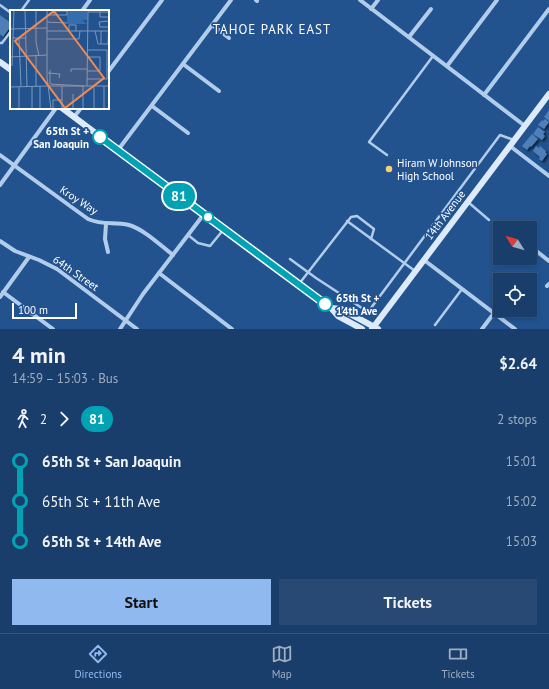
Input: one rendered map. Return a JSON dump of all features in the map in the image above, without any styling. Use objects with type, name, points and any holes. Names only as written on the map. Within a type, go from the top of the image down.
[{"type":"main road","points":[[0,62],[10,69]]},
{"type":"main road","name":"14th Avenue","points":[[374,328],[549,94]]},
{"type":"main road","points":[[63,109],[331,308],[341,321],[362,329]]},
{"type":"main road","points":[[331,308],[341,310],[374,328]]},
{"type":"street","points":[[83,10],[90,0]]},
{"type":"street","points":[[109,71],[162,0]]},
{"type":"street","points":[[118,150],[231,0]]},
{"type":"street","points":[[360,0],[525,126]]},
{"type":"street","points":[[371,8],[378,0]]},
{"type":"street","points":[[447,66],[497,0]]},
{"type":"street","points":[[409,37],[431,9]]},
{"type":"street","points":[[484,95],[549,9]]},
{"type":"street","points":[[212,25],[229,38]]},
{"type":"street","points":[[183,64],[219,91]]},
{"type":"street","points":[[152,106],[188,132]]},
{"type":"street","points":[[0,185],[55,109]]},
{"type":"street","points":[[74,117],[80,109]]},
{"type":"street","points":[[510,146],[549,176]]},
{"type":"street","name":"Kroy Way","points":[[0,155],[84,216],[95,222],[121,224],[133,227],[174,255]]},
{"type":"street","points":[[120,329],[143,294],[204,214]]},
{"type":"street","points":[[106,224],[105,239],[108,252]]},
{"type":"street","name":"64th Street","points":[[0,241],[15,251],[57,269],[137,329]]},
{"type":"street","points":[[537,252],[549,261]]},
{"type":"street","points":[[0,297],[29,257]]},
{"type":"street","points":[[424,260],[493,312]]},
{"type":"street","points":[[159,274],[232,329]]},
{"type":"street","points":[[3,292],[53,329]]},
{"type":"street","points":[[482,329],[493,314]]},
{"type":"street","points":[[499,317],[515,329]]},
{"type":"lane","points":[[22,10],[29,0]]},
{"type":"lane","points":[[0,5],[10,12]]},
{"type":"lane","points":[[0,43],[2,43],[10,32]]},
{"type":"lane","points":[[387,155],[369,142],[433,56]]},
{"type":"lane","points":[[290,259],[368,312],[500,135],[514,140]]},
{"type":"lane","points":[[468,202],[489,220]]},
{"type":"lane","points":[[299,284],[307,271],[351,217],[357,216],[374,229],[371,239]]},
{"type":"lane","points":[[347,221],[416,272]]},
{"type":"lane","points":[[188,235],[198,243],[210,246],[224,229]]},
{"type":"lane","points":[[435,325],[462,289]]},
{"type":"building","points":[[0,15],[10,22],[10,27],[3,37],[0,34]]},
{"type":"building","points":[[549,110],[549,121],[544,117]]},
{"type":"building","points":[[545,119],[549,122],[544,129],[538,125]]},
{"type":"building","points":[[538,127],[545,132],[543,134],[545,136],[542,140],[533,134]]},
{"type":"building","points":[[532,134],[538,139],[527,150],[522,146]]},
{"type":"building","points":[[536,146],[539,148],[540,146],[546,151],[545,152],[547,154],[542,161],[533,151]]},
{"type":"bus line","name":"81","points":[[100,137],[325,304]]},
{"type":"place","name":"65th St + San Joaquin","points":[[100,137]]},
{"type":"place","name":"Hiram W Johnson High School","points":[[389,169]]},
{"type":"place","name":"65th St + 14th Ave","points":[[325,304]]},
{"type":"district","name":"TAHOE PARK EAST","points":[[272,29]]}]
